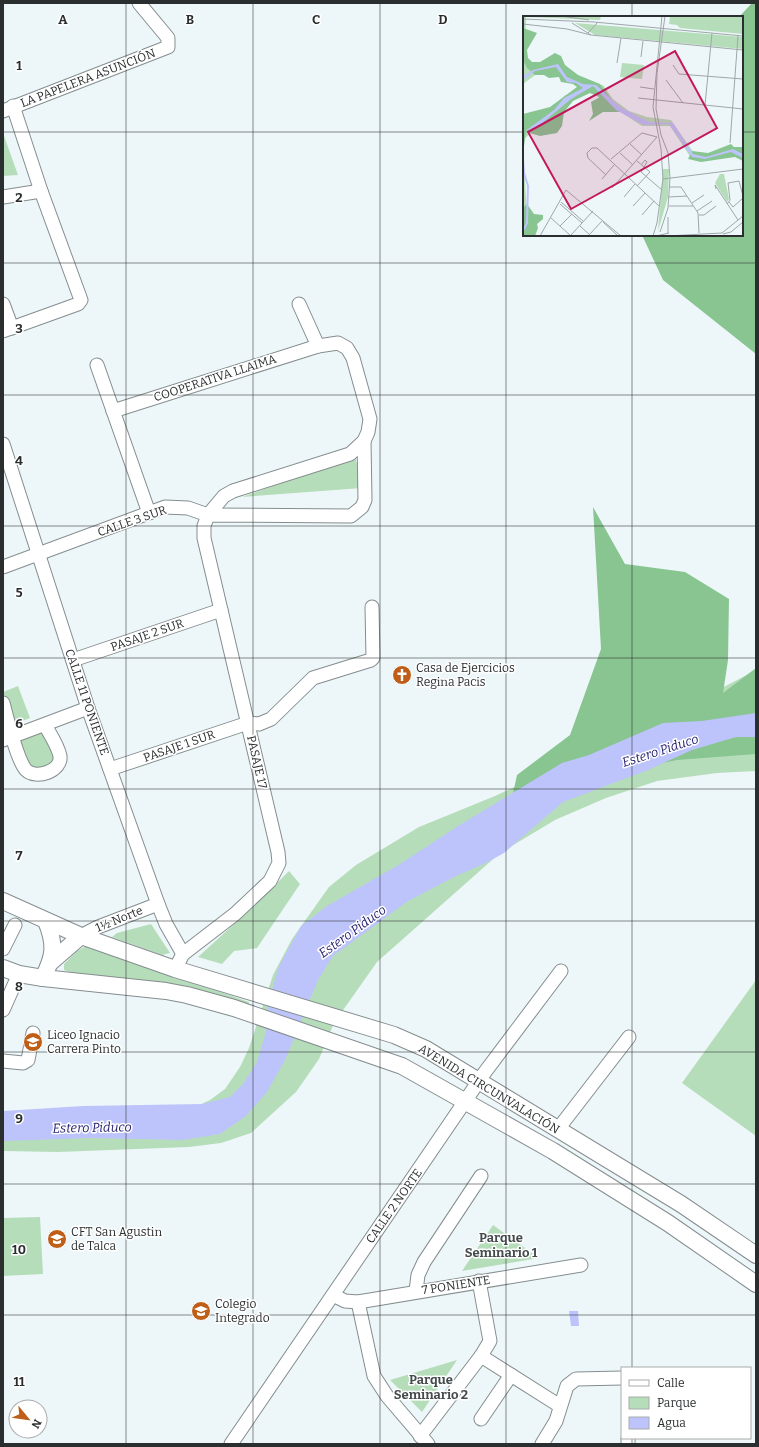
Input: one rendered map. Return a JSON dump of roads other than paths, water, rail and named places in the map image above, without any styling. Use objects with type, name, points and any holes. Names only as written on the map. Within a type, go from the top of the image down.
[{"type":"main road","name":"AVENIDA CIRCUNVALACIÓN","points":[[3,902],[80,936],[175,969],[242,988],[394,1036],[426,1049],[681,1204],[756,1255]]},
{"type":"main road","points":[[46,921],[52,936],[51,962]]},
{"type":"main road","points":[[43,978],[51,962],[80,936]]},
{"type":"main road","name":"AVENIDA CIRCUNVALACIÓN","points":[[3,968],[19,974],[43,978],[166,990],[234,1008],[402,1066],[553,1151],[668,1222],[756,1284]]},
{"type":"street","name":"LA PAPELERA ASUNCIÓN","points":[[8,109],[166,48],[169,42],[164,33],[139,3]]},
{"type":"street","points":[[3,304],[8,329],[80,302],[41,191],[8,109]]},
{"type":"street","points":[[3,197],[41,191]]},
{"type":"street","points":[[299,304],[318,346]]},
{"type":"street","name":"COOPERATIVA LLAIMA","points":[[113,411],[318,346],[338,343],[346,348],[353,358],[370,419],[368,432],[364,441]]},
{"type":"street","points":[[97,365],[149,513]]},
{"type":"street","points":[[208,515],[224,496],[233,491],[350,454],[364,441]]},
{"type":"street","name":"CALLE 3 SUR","points":[[3,567],[165,507],[177,506],[208,515],[351,516],[362,507],[365,500],[364,441]]},
{"type":"street","name":"CALLE 11 PONIENTE","points":[[3,444],[37,555],[88,708],[158,904],[166,924],[183,954]]},
{"type":"street","name":"PASAJE 17","points":[[175,969],[183,954],[235,914],[270,881],[279,863],[278,852],[204,538],[204,526],[208,515]]},
{"type":"street","name":"PASAJE 1 SUR","points":[[110,769],[248,723],[258,724],[271,719],[314,678],[371,660],[373,658],[372,607]]},
{"type":"street","name":"PASAJE 2 SUR","points":[[73,660],[221,610]]},
{"type":"street","points":[[3,703],[8,738],[25,769],[31,774],[38,775],[55,768],[59,763],[60,755],[45,725]]},
{"type":"street","points":[[8,738],[88,708]]},
{"type":"street","name":"1½ Norte","points":[[80,936],[98,927],[158,904]]},
{"type":"street","points":[[3,949],[15,925]]},
{"type":"street","name":"CALLE 2 NORTE","points":[[230,1444],[466,1102],[478,1082],[562,971]]},
{"type":"street","points":[[3,1010],[19,974]]},
{"type":"street","points":[[3,1061],[23,1063],[28,1060],[33,1033]]},
{"type":"street","points":[[558,1129],[629,1037]]},
{"type":"street","points":[[416,1291],[418,1275],[424,1262],[481,1176]]},
{"type":"street","name":"7 PONIENTE","points":[[333,1295],[345,1301],[358,1302],[416,1291],[581,1265]]},
{"type":"street","points":[[358,1302],[374,1376],[387,1396],[424,1440],[490,1341],[479,1281]]},
{"type":"street","points":[[481,1356],[560,1406]]},
{"type":"street","points":[[480,1419],[511,1375]]},
{"type":"street","points":[[542,1444],[556,1421],[567,1386],[576,1379],[621,1378]]},
{"type":"water","name":"Estero Piduco","points":[[756,713],[756,737],[736,737],[692,750],[648,770],[563,802],[504,853],[408,901],[333,956],[318,980],[285,1060],[267,1092],[246,1116],[220,1134],[183,1140],[91,1138],[3,1141],[3,1111],[83,1106],[202,1104],[230,1097],[243,1084],[257,1062],[266,1032],[268,1003],[279,966],[301,926],[327,906],[400,864],[458,826],[562,763],[589,755],[663,723],[702,721]]},
{"type":"water","points":[[569,1311],[578,1311],[579,1326],[571,1326]]},
{"type":"place","name":"Casa de Ejercicios Regina Pacis","points":[[402,675]]},
{"type":"place","name":"Liceo Ignacio Carrera Pinto","points":[[33,1042]]},
{"type":"place","name":"CFT San Agustin de Talca","points":[[57,1239]]},
{"type":"place","name":"Colegio Integrado","points":[[201,1311]]},
{"type":"district","name":"Parque Seminario 1","points":[[501,1244]]},
{"type":"district","name":"Parque Seminario 2","points":[[431,1386]]}]
